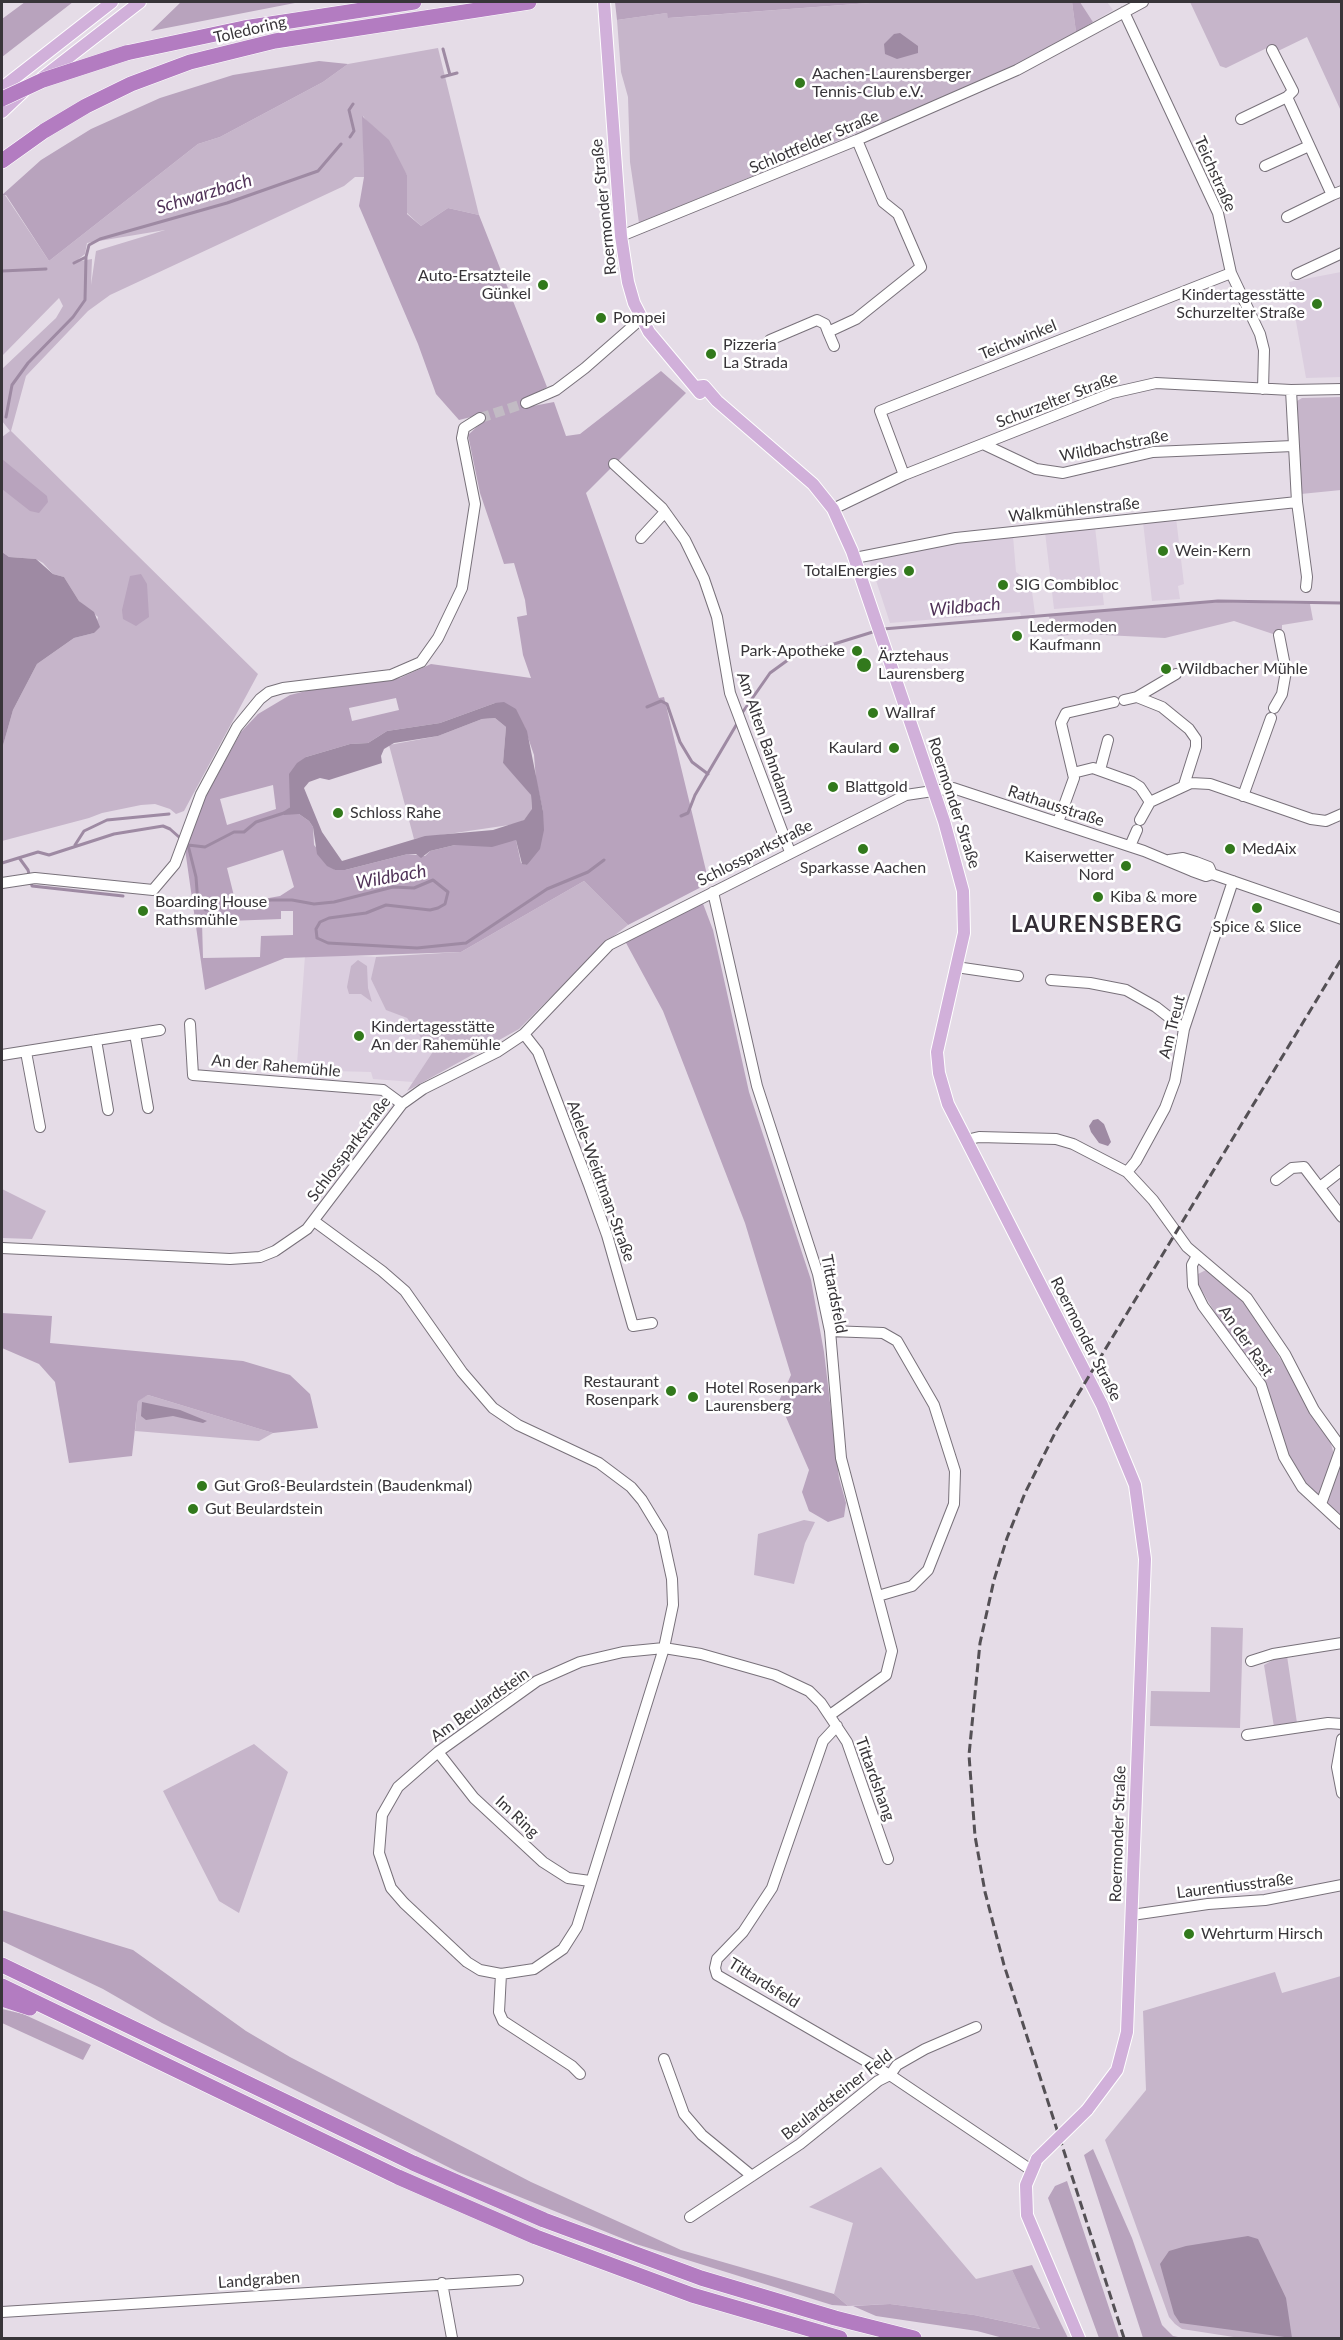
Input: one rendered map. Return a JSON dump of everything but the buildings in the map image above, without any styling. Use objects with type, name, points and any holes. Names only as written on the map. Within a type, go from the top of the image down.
[{"type":"highway","name":"Toledoring","points":[[2,99],[43,80],[126,53],[244,28],[414,2]]},
{"type":"highway","name":"Toledoring","points":[[2,161],[86,105],[131,84],[190,62],[275,41],[529,2]]},
{"type":"highway","points":[[2,1965],[413,2163],[534,2216],[701,2278],[836,2318],[914,2338]]},
{"type":"highway","points":[[2,1986],[398,2177],[526,2233],[692,2295],[840,2338]]},
{"type":"highway","points":[[2,2000],[84,2024]]},
{"type":"main road","points":[[2,88],[112,2]]},
{"type":"main road","points":[[2,112],[140,2]]},
{"type":"main road","name":"Roermonder Straße","points":[[604,2],[621,236],[628,282],[641,319],[668,357],[708,400],[717,401],[813,484],[833,509],[855,558],[958,867],[963,891],[964,933],[937,1052],[939,1073],[948,1104],[1102,1405],[1128,1462],[1137,1494],[1145,1558],[1129,2006],[1124,2050],[1112,2079],[1087,2110],[1034,2165]]},
{"type":"main road","points":[[1034,2165],[1026,2186],[1027,2215],[1079,2338]]},
{"type":"street","name":"Schlottfelder Straße","points":[[621,236],[857,140],[1017,70],[1143,2]]},
{"type":"street","name":"Teichstraße","points":[[1124,12],[1218,213],[1231,273],[1260,334],[1265,367],[1263,389]]},
{"type":"street","points":[[1241,119],[1287,97],[1293,91],[1272,50]]},
{"type":"street","points":[[1287,97],[1309,146],[1337,193],[1287,217]]},
{"type":"street","points":[[828,332],[856,319],[921,267],[898,214],[883,202],[857,140]]},
{"type":"street","points":[[1264,166],[1309,146]]},
{"type":"street","points":[[1297,274],[1341,253]]},
{"type":"street","name":"Teichwinkel","points":[[904,475],[880,411],[1231,273]]},
{"type":"street","points":[[526,403],[556,390],[585,369],[641,319]]},
{"type":"street","points":[[770,340],[817,320],[825,324],[834,346]]},
{"type":"street","name":"Schurzelter Straße","points":[[833,509],[904,475],[1112,393],[1156,383],[1290,390],[1341,389]]},
{"type":"street","points":[[1290,390],[1297,502],[1307,577],[1306,587]]},
{"type":"street","points":[[2,884],[30,878],[153,890],[175,864],[201,794],[237,727],[268,692],[303,685],[391,675],[422,662],[430,651],[462,588],[474,504],[462,438],[464,428],[480,418]]},
{"type":"street","name":"Wildbachstraße","points":[[983,444],[1036,469],[1063,473],[1153,452],[1293,446]]},
{"type":"street","name":"Am Alten Bahndamm","points":[[614,464],[664,512],[685,540],[711,597],[726,677],[743,729],[790,852]]},
{"type":"street","name":"Walkmühlenstraße","points":[[855,558],[956,538],[1297,502]]},
{"type":"street","points":[[641,538],[664,512]]},
{"type":"street","points":[[1243,796],[1272,713],[1282,694],[1286,671],[1279,635]]},
{"type":"street","points":[[1058,822],[1073,772],[1061,723],[1066,713],[1137,697],[1176,674]]},
{"type":"street","points":[[1137,697],[1162,707],[1189,729],[1196,739],[1196,747],[1184,785]]},
{"type":"street","points":[[1100,770],[1108,740]]},
{"type":"street","points":[[1073,772],[1093,768],[1132,782],[1140,787],[1150,802]]},
{"type":"street","points":[[1130,846],[1150,802],[1184,785],[1210,784],[1311,819],[1326,821],[1341,814]]},
{"type":"street","name":"Rathausstraße","points":[[932,790],[953,788],[1169,860],[1183,858],[1196,862],[1209,867],[1212,874],[1341,919]]},
{"type":"street","name":"Schlossparkstraße","points":[[2,1248],[240,1259],[260,1257],[275,1251],[299,1236],[314,1221],[402,1104],[423,1089],[497,1052],[524,1034],[609,945],[906,795],[932,790]]},
{"type":"street","name":"Am Treut","points":[[1127,1172],[1136,1161],[1175,1081],[1184,1029],[1233,881]]},
{"type":"street","name":"Tittardsfeld","points":[[713,891],[757,1086],[816,1269],[830,1331],[834,1403],[846,1479],[892,1651],[890,1667],[880,1680],[830,1715]]},
{"type":"street","points":[[956,967],[1018,976]]},
{"type":"street","points":[[1050,980],[1090,983],[1126,990],[1156,1007],[1184,1029]]},
{"type":"street","name":"An der Rahemühle","points":[[190,1024],[193,1075],[383,1090],[402,1104]]},
{"type":"street","points":[[2,1055],[160,1030]]},
{"type":"street","points":[[135,1034],[148,1108]]},
{"type":"street","name":"Adele-Weidtman-Straße","points":[[524,1034],[538,1052],[593,1195],[607,1234],[633,1326],[651,1323]]},
{"type":"street","points":[[96,1040],[108,1110]]},
{"type":"street","points":[[26,1052],[40,1127]]},
{"type":"street","name":"An der Rast","points":[[966,1140],[979,1137],[1056,1139],[1073,1144],[1127,1172],[1153,1200],[1187,1247],[1247,1298],[1285,1354],[1314,1410],[1341,1449],[1321,1504]]},
{"type":"street","points":[[1276,1180],[1298,1165],[1304,1167],[1341,1217]]},
{"type":"street","points":[[1320,1186],[1341,1170]]},
{"type":"street","points":[[314,1221],[382,1271],[405,1292],[462,1372],[493,1408],[518,1425],[613,1471],[642,1500],[662,1533],[672,1579],[673,1605],[663,1648]]},
{"type":"street","name":"An der Rast","points":[[1197,1256],[1192,1265],[1193,1286],[1203,1306],[1261,1385],[1284,1457],[1302,1487],[1341,1524]]},
{"type":"street","points":[[830,1331],[883,1333],[897,1341],[934,1405],[955,1471],[956,1494],[928,1570],[912,1586],[878,1596]]},
{"type":"street","points":[[1251,1661],[1273,1654],[1341,1643]]},
{"type":"street","name":"Tittardshang","points":[[663,1648],[701,1654],[775,1675],[809,1691],[830,1715],[847,1742],[888,1859]]},
{"type":"street","name":"Am Beulardstein","points":[[663,1648],[577,1927],[563,1949],[534,1969],[501,1974],[480,1970],[467,1962],[391,1888],[379,1853],[382,1815],[398,1787],[438,1752],[537,1681],[580,1662],[623,1652],[663,1648]]},
{"type":"street","points":[[1247,1735],[1328,1723],[1341,1724]]},
{"type":"street","name":"Tittardsfeld","points":[[837,1726],[823,1741],[772,1888],[743,1932],[717,1959],[715,1968],[717,1975],[890,2075],[1034,2165]]},
{"type":"street","points":[[1341,1739],[1336,1767],[1341,1793]]},
{"type":"street","name":"Im Ring","points":[[438,1752],[474,1798],[543,1862],[568,1878],[590,1881]]},
{"type":"street","name":"Laurentiusstraße","points":[[1132,1915],[1208,1904],[1265,1900],[1341,1885]]},
{"type":"street","points":[[501,1974],[499,2012],[503,2021],[572,2066],[580,2074]]},
{"type":"street","name":"Beulardsteiner Feld","points":[[690,2217],[800,2144],[878,2081],[890,2075],[897,2065],[925,2049],[976,2027]]},
{"type":"street","points":[[664,2058],[684,2114],[702,2135],[752,2176]]},
{"type":"street","name":"Landgraben","points":[[2,2312],[518,2280]]},
{"type":"street","points":[[442,2283],[452,2338]]},
{"type":"shaded area","points":[[25,2],[73,2],[2,57],[2,19]]},
{"type":"shaded area","points":[[181,2],[300,2],[151,31]]},
{"type":"shaded area","points":[[615,2],[883,2],[668,18],[667,13],[617,20]]},
{"type":"shaded area","name":"Aachen-Laurensberger Tennis-Club e.V.","points":[[883,2],[1072,2],[1076,32],[1016,67],[639,223],[630,162],[628,97],[621,72],[617,20],[667,13],[669,18]]},
{"type":"shaded area","points":[[1072,2],[1080,2],[1093,22],[1076,32]]},
{"type":"shaded area","points":[[1080,2],[1107,2],[1113,10],[1093,22]]},
{"type":"shaded area","points":[[1190,2],[1341,2],[1341,111],[1307,37],[1276,52],[1273,45],[1226,68],[1220,66]]},
{"type":"shaded area","points":[[900,33],[918,46],[918,53],[897,59],[885,54],[884,44],[894,34]]},
{"type":"shaded area","points":[[438,48],[479,215],[448,208],[421,226],[407,213],[407,175],[363,116],[364,177],[355,177],[344,186],[110,295],[88,311],[26,376],[11,431],[258,674],[184,811],[176,814],[170,809],[155,804],[141,805],[102,813],[2,841],[2,749],[13,710],[37,664],[74,638],[94,633],[98,617],[79,601],[64,577],[53,574],[36,559],[9,557],[2,552],[2,437],[10,431],[2,421],[2,369],[56,318],[63,306],[59,298],[2,356],[2,195],[5,195],[49,261],[198,144],[220,137],[323,82],[348,64]],"holes":[[[165,230],[96,251],[91,285],[92,259],[75,262],[85,254],[87,243]]]},
{"type":"shaded area","points":[[319,61],[348,64],[323,82],[220,137],[198,144],[49,261],[6,195],[2,195],[41,160],[91,129],[160,98],[233,75]]},
{"type":"shaded area","points":[[362,116],[389,140],[407,175],[407,214],[421,226],[448,208],[479,215],[547,387],[531,397],[528,407],[554,402],[566,436],[580,434],[661,371],[686,393],[586,493],[659,698],[664,697],[709,883],[628,925],[584,881],[461,952],[285,958],[205,990],[185,849],[206,796],[241,732],[258,714],[290,695],[310,690],[400,678],[431,664],[531,678],[523,655],[517,617],[527,615],[525,600],[514,563],[504,564],[480,493],[468,435],[481,423],[479,415],[459,420],[436,394],[418,344],[359,206],[364,177]],"holes":[[[396,698],[399,710],[352,721],[349,708]],[[495,703],[524,726],[534,755],[536,780],[543,811],[527,865],[521,863],[516,840],[455,845],[430,851],[425,856],[408,854],[345,870],[335,870],[314,845],[313,827],[309,821],[299,814],[285,814],[284,812],[290,807],[306,757],[350,744],[368,743],[387,731],[440,723]],[[273,785],[276,809],[227,825],[220,799]],[[283,850],[294,887],[280,896],[236,904],[227,868]],[[281,911],[293,911],[293,935],[261,936],[260,957],[203,958],[202,922],[281,919]]]},
{"type":"shaded area","name":"Kindertagesstätte Schurzelter Straße","points":[[1341,272],[1341,377],[1306,378],[1289,282]]},
{"type":"shaded area","points":[[1341,397],[1341,490],[1301,494],[1297,401],[1302,398]]},
{"type":"shaded area","points":[[2,459],[47,496],[48,502],[39,513],[30,511],[2,489]]},
{"type":"shaded area","points":[[1176,518],[1184,584],[1178,586],[1180,599],[1152,601],[1143,522]]},
{"type":"shaded area","points":[[1095,527],[1104,605],[1054,609],[1045,532]]},
{"type":"shaded area","points":[[1013,536],[1016,572],[1031,584],[1035,614],[1021,616],[1020,612],[890,623],[869,559],[954,543]]},
{"type":"shaded area","points":[[2,552],[9,557],[36,559],[53,574],[64,577],[79,601],[94,612],[100,627],[94,633],[74,638],[37,664],[13,710],[2,749]]},
{"type":"shaded area","points":[[141,574],[147,584],[149,617],[136,626],[123,619],[122,610],[130,576]]},
{"type":"shaded area","points":[[1218,602],[1310,604],[1313,620],[1282,625],[1282,634],[1276,635],[1234,621],[1165,638],[1084,634],[1058,636],[1048,615]]},
{"type":"shaded area","points":[[504,702],[516,709],[527,731],[543,811],[544,830],[540,849],[527,865],[522,864],[516,840],[492,847],[455,845],[430,851],[421,858],[416,854],[408,854],[345,870],[335,870],[327,866],[317,854],[313,827],[309,821],[299,814],[284,815],[283,812],[290,807],[289,774],[297,763],[306,757],[350,744],[368,743],[387,731],[440,723],[495,703]],"holes":[[[495,718],[506,727],[503,763],[531,795],[532,809],[524,820],[493,830],[425,836],[342,861],[322,832],[304,788],[309,782],[320,778],[329,780],[382,763],[381,756],[384,749],[394,743],[438,736],[482,719]]]},
{"type":"shaded area","points":[[495,718],[506,727],[503,763],[527,787],[531,795],[532,810],[524,820],[516,824],[414,839],[389,745],[438,736],[482,719]]},
{"type":"shaded area","points":[[584,881],[628,925],[606,942],[519,1029],[407,1091],[432,1053],[407,1018],[386,1010],[371,979],[376,957],[461,952]]},
{"type":"shaded area","points":[[702,901],[713,930],[749,1092],[811,1280],[824,1352],[839,1478],[846,1503],[844,1517],[828,1522],[809,1511],[802,1492],[809,1470],[779,1401],[791,1375],[745,1223],[663,1011],[625,941]]},
{"type":"shaded area","name":"Kindertagesstätte An der Rahemühle","points":[[305,956],[376,957],[386,1009],[407,1018],[432,1053],[413,1082],[373,1079],[371,1072],[333,1071],[331,1080],[296,1077]]},
{"type":"shaded area","points":[[358,960],[367,966],[368,988],[372,1002],[361,994],[349,994],[347,987],[351,966]]},
{"type":"shaded area","points":[[1098,1119],[1104,1124],[1111,1142],[1108,1146],[1099,1143],[1091,1132],[1089,1126],[1093,1120]]},
{"type":"shaded area","points":[[2,1189],[46,1211],[32,1239],[2,1238]]},
{"type":"shaded area","points":[[1206,1270],[1245,1301],[1330,1440],[1334,1455],[1341,1464],[1341,1519],[1307,1485],[1289,1455],[1265,1382],[1226,1332],[1197,1282],[1198,1274]]},
{"type":"shaded area","points":[[2,1313],[52,1316],[50,1343],[243,1361],[290,1375],[310,1394],[318,1428],[273,1433],[148,1395],[138,1401],[132,1456],[69,1463],[55,1382],[39,1364],[2,1348]]},
{"type":"shaded area","points":[[148,1395],[273,1433],[259,1441],[135,1431],[138,1400]]},
{"type":"shaded area","points":[[142,1402],[180,1410],[207,1421],[203,1423],[173,1416],[146,1420],[141,1416]]},
{"type":"shaded area","points":[[804,1520],[815,1522],[805,1543],[794,1584],[754,1575],[758,1534]]},
{"type":"shaded area","points":[[1211,1627],[1243,1628],[1240,1728],[1150,1726],[1151,1691],[1210,1692]]},
{"type":"shaded area","points":[[1287,1656],[1297,1723],[1274,1727],[1264,1665]]},
{"type":"shaded area","points":[[254,1744],[288,1772],[239,1913],[219,1901],[163,1791]]},
{"type":"shaded area","points":[[2,1910],[133,1950],[246,2031],[290,2057],[531,2182],[681,2250],[834,2294],[848,2306],[832,2305],[636,2244],[458,2172],[162,2023],[103,1989],[2,1941]]},
{"type":"shaded area","points":[[1275,1972],[1282,1993],[1341,1976],[1341,2338],[1240,2338],[1182,2329],[1175,2324],[1169,2317],[1105,2140],[1146,2090],[1143,2011]]},
{"type":"shaded area","points":[[2,2009],[23,2014],[91,2045],[83,2060],[2,2023]]},
{"type":"shaded area","points":[[1093,2149],[1132,2238],[1162,2325],[1173,2336],[1183,2338],[1143,2338],[1084,2155]]},
{"type":"shaded area","points":[[881,2167],[976,2279],[1012,2270],[1041,2329],[974,2315],[890,2304],[848,2306],[834,2294],[853,2223],[809,2207]]},
{"type":"shaded area","points":[[1067,2181],[1119,2338],[1099,2338],[1048,2198],[1055,2186]]},
{"type":"shaded area","points":[[1248,2236],[1258,2239],[1286,2298],[1292,2338],[1180,2323],[1174,2314],[1160,2264],[1169,2251]]},
{"type":"shaded area","points":[[1032,2265],[1068,2338],[1003,2338],[977,2331],[876,2316],[853,2306],[890,2304],[974,2315],[1040,2329],[1012,2270]]},
{"type":"waterway","points":[[443,49],[450,75]]},
{"type":"waterway","name":"Schwarzbach","points":[[442,77],[457,73]]},
{"type":"waterway","name":"Schwarzbach","points":[[350,137],[354,131],[349,110],[353,104]]},
{"type":"waterway","name":"Schwarzbach","points":[[74,263],[86,257],[89,245],[100,239],[227,203],[318,171],[341,144]]},
{"type":"waterway","points":[[6,417],[12,385],[28,363],[73,317],[85,300],[86,257]]},
{"type":"waterway","name":"Schwarzbach","points":[[2,271],[46,269]]},
{"type":"waterway","name":"Wildbach","points":[[883,629],[1218,601],[1342,603]]},
{"type":"waterway","name":"Wildbach","points":[[742,713],[770,673],[792,657],[876,631]]},
{"type":"waterway","points":[[647,707],[661,701],[667,704],[680,742],[692,762],[708,774]]},
{"type":"waterway","name":"Wildbach","points":[[681,816],[688,813],[695,795],[738,722]]},
{"type":"waterway","points":[[188,845],[205,847],[234,832],[244,832],[256,822],[284,813]]},
{"type":"waterway","points":[[75,845],[84,831],[107,820],[169,814]]},
{"type":"waterway","name":"Wildbach","points":[[2,863],[38,852],[49,855],[114,834],[163,826],[170,829],[188,845],[196,877],[198,904],[206,910],[271,900],[292,900],[314,904],[334,902],[393,887],[414,888],[433,880],[448,892],[445,904],[438,908],[430,910],[386,905],[366,913],[329,918],[320,922],[316,929],[317,938],[328,943],[417,948],[466,943],[547,889],[588,872],[604,860]]},
{"type":"waterway","points":[[20,859],[28,870],[32,886],[123,896]]},
{"type":"tunnel","points":[[480,418],[526,403]]},
{"type":"railway","points":[[1124,2338],[1004,1965],[985,1892],[975,1836],[969,1755],[980,1643],[994,1580],[1007,1538],[1025,1493],[1057,1429],[1342,958]]},
{"type":"place","name":"Aachen-Laurensberger Tennis-Club e.V.","points":[[800,83]]},
{"type":"place","name":"Auto-Ersatzteile Günkel","points":[[543,285]]},
{"type":"place","name":"Kindertagesstätte Schurzelter Straße","points":[[1317,304]]},
{"type":"place","name":"Pompei","points":[[601,318]]},
{"type":"place","name":"Pizzeria La Strada","points":[[711,354]]},
{"type":"place","name":"Wein-Kern","points":[[1163,551]]},
{"type":"place","name":"TotalEnergies","points":[[909,571]]},
{"type":"place","name":"SIG Combibloc","points":[[1003,585]]},
{"type":"place","name":"Ledermoden Kaufmann","points":[[1017,636]]},
{"type":"place","name":"Park-Apotheke","points":[[857,651]]},
{"type":"place","name":"Ärztehaus Laurensberg","points":[[864,665]]},
{"type":"place","name":"Wildbacher Mühle","points":[[1166,669]]},
{"type":"place","name":"Wallraf","points":[[873,713]]},
{"type":"place","name":"Kaulard","points":[[894,748]]},
{"type":"place","name":"Blattgold","points":[[833,787]]},
{"type":"place","name":"Schloss Rahe","points":[[338,813]]},
{"type":"place","name":"Sparkasse Aachen","points":[[863,849]]},
{"type":"place","name":"MedAix","points":[[1230,849]]},
{"type":"place","name":"Kaiserwetter Nord","points":[[1126,866]]},
{"type":"place","name":"Kiba & more","points":[[1098,897]]},
{"type":"place","name":"Spice & Slice","points":[[1257,908]]},
{"type":"place","name":"Boarding House Rathsmühle","points":[[143,911]]},
{"type":"place","name":"Kindertagesstätte An der Rahemühle","points":[[359,1036]]},
{"type":"place","name":"Restaurant Rosenpark","points":[[671,1391]]},
{"type":"place","name":"Hotel Rosenpark Laurensberg","points":[[693,1397]]},
{"type":"place","name":"Gut Groß-Beulardstein (Baudenkmal)","points":[[202,1486]]},
{"type":"place","name":"Gut Beulardstein","points":[[193,1509]]},
{"type":"place","name":"Wehrturm Hirsch","points":[[1189,1934]]},
{"type":"district","name":"LAURENSBERG","points":[[1097,925]]}]
